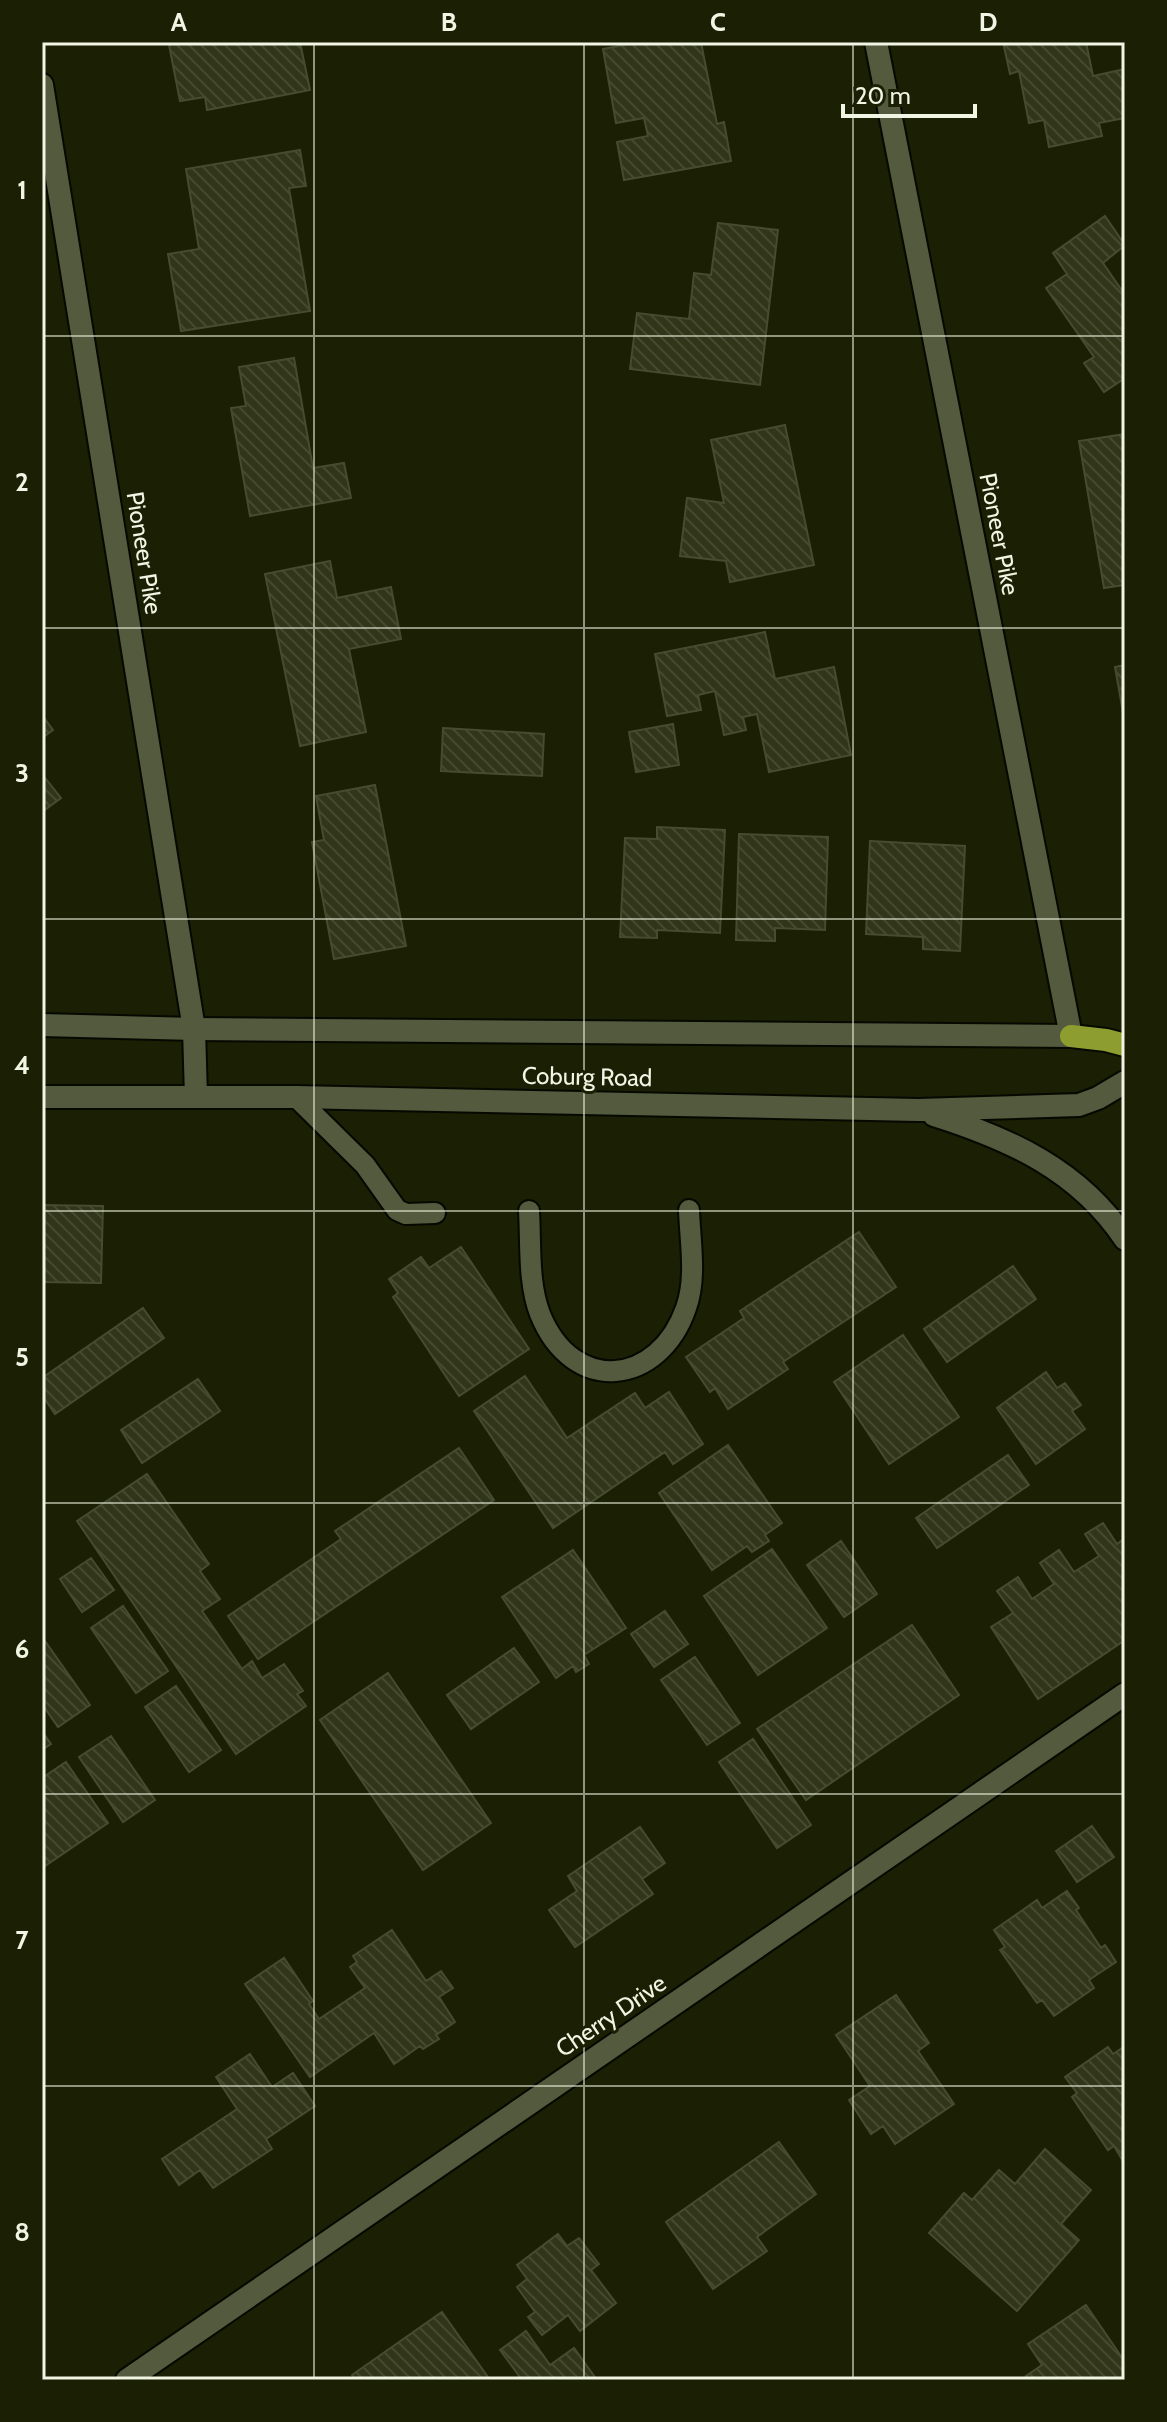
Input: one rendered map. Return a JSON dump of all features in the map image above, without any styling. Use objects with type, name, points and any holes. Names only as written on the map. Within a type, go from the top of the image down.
[{"type":"main road","name":"Coburg Road","points":[[1071,1036],[1125,1045]]},
{"type":"street","name":"Pioneer Pike","points":[[876,42],[1071,1036]]},
{"type":"street","name":"Pioneer Pike","points":[[42,85],[194,1029],[196,1097]]},
{"type":"street","name":"Coburg Road","points":[[42,1025],[1071,1036]]},
{"type":"street","name":"Coburg Road","points":[[42,1097],[296,1097],[918,1110],[1079,1105],[1125,1082]]},
{"type":"street","points":[[918,1110],[998,1136],[1041,1160],[1082,1190],[1125,1239]]},
{"type":"street","name":"Cherry Drive","points":[[127,2380],[1125,1694]]},
{"type":"lane","points":[[296,1097],[365,1165],[392,1206],[406,1214],[435,1213]]},
{"type":"lane","points":[[529,1211],[534,1290],[545,1325],[580,1364],[606,1373],[635,1367],[649,1358],[662,1347],[681,1321],[691,1282],[689,1210]]},
{"type":"building","points":[[185,42],[300,42],[310,90],[207,110],[205,97],[180,101],[169,45]]},
{"type":"building","points":[[628,42],[701,42],[717,124],[724,122],[731,161],[624,180],[617,142],[648,136],[644,118],[616,123],[603,49]]},
{"type":"building","points":[[1003,42],[1086,42],[1093,76],[1125,69],[1125,118],[1099,123],[1102,136],[1049,147],[1044,120],[1029,123],[1019,71],[1010,74]]},
{"type":"building","points":[[300,150],[306,186],[289,188],[310,311],[181,331],[168,254],[199,249],[186,169]]},
{"type":"building","points":[[1105,216],[1125,245],[1103,263],[1125,295],[1125,378],[1104,392],[1084,363],[1094,357],[1046,288],[1067,274],[1053,253]]},
{"type":"building","points":[[718,223],[778,230],[760,385],[630,369],[637,313],[689,319],[694,273],[711,275]]},
{"type":"building","points":[[294,358],[313,468],[344,463],[351,498],[250,516],[231,408],[246,406],[239,367]]},
{"type":"building","points":[[785,425],[814,565],[730,582],[726,561],[680,556],[687,498],[724,503],[711,440]]},
{"type":"building","points":[[1125,434],[1125,585],[1104,588],[1079,441]]},
{"type":"building","points":[[330,561],[337,598],[391,587],[401,639],[349,649],[366,732],[300,746],[265,574]]},
{"type":"building","points":[[765,632],[775,679],[834,667],[851,755],[769,772],[757,714],[743,717],[746,730],[724,735],[715,691],[698,695],[701,710],[667,716],[655,654]]},
{"type":"building","points":[[1125,665],[1125,724],[1115,667]]},
{"type":"building","points":[[42,715],[53,730],[42,738]]},
{"type":"building","points":[[673,724],[679,765],[636,772],[629,732]]},
{"type":"building","points":[[443,728],[544,734],[542,776],[441,771]]},
{"type":"building","points":[[42,774],[61,798],[42,812]]},
{"type":"building","points":[[375,785],[406,946],[334,959],[312,842],[324,840],[316,796]]},
{"type":"building","points":[[657,827],[725,830],[720,933],[657,930],[657,938],[620,937],[625,838],[657,839]]},
{"type":"building","points":[[739,834],[828,837],[825,930],[775,928],[775,941],[736,940]]},
{"type":"building","points":[[870,841],[965,846],[960,951],[923,949],[923,937],[866,934]]},
{"type":"building","points":[[42,1205],[103,1206],[101,1283],[42,1282]]},
{"type":"building","points":[[859,1232],[896,1287],[783,1362],[788,1369],[728,1409],[715,1388],[710,1392],[686,1357],[744,1318],[740,1311]]},
{"type":"building","points":[[461,1247],[529,1349],[459,1396],[393,1297],[398,1293],[389,1279],[421,1257],[429,1268]]},
{"type":"building","points":[[1013,1266],[1036,1299],[947,1362],[924,1329]]},
{"type":"building","points":[[143,1308],[164,1338],[55,1414],[42,1395],[42,1378]]},
{"type":"building","points":[[903,1335],[959,1417],[889,1464],[834,1382]]},
{"type":"building","points":[[1046,1372],[1057,1388],[1065,1383],[1081,1405],[1072,1411],[1085,1429],[1036,1464],[997,1408]]},
{"type":"building","points":[[525,1376],[567,1438],[635,1393],[645,1408],[669,1392],[703,1444],[673,1464],[665,1452],[553,1528],[474,1411]]},
{"type":"building","points":[[198,1379],[220,1411],[142,1463],[121,1430]]},
{"type":"building","points":[[728,1445],[782,1523],[765,1535],[769,1541],[752,1552],[747,1546],[712,1570],[659,1493]]},
{"type":"building","points":[[459,1448],[494,1500],[258,1659],[228,1616],[341,1539],[335,1531]]},
{"type":"building","points":[[1008,1455],[1029,1485],[937,1548],[916,1518]]},
{"type":"building","points":[[147,1474],[209,1564],[200,1571],[220,1599],[202,1611],[242,1669],[252,1661],[262,1678],[284,1664],[303,1691],[297,1694],[306,1706],[236,1754],[77,1521]]},
{"type":"building","points":[[1103,1523],[1117,1544],[1125,1538],[1125,1640],[1038,1699],[991,1627],[1013,1613],[997,1591],[1018,1577],[1032,1599],[1054,1584],[1040,1563],[1059,1550],[1074,1572],[1099,1556],[1085,1534]]},
{"type":"building","points":[[841,1541],[877,1594],[844,1617],[807,1565]]},
{"type":"building","points":[[772,1549],[827,1628],[758,1675],[704,1596]]},
{"type":"building","points":[[573,1550],[626,1628],[584,1655],[589,1664],[576,1672],[573,1666],[556,1678],[502,1597]]},
{"type":"building","points":[[91,1558],[114,1590],[82,1612],[60,1579]]},
{"type":"building","points":[[123,1606],[168,1671],[136,1693],[91,1628]]},
{"type":"building","points":[[665,1611],[688,1644],[654,1667],[631,1634]]},
{"type":"building","points":[[912,1625],[959,1695],[806,1800],[757,1729]]},
{"type":"building","points":[[45,1641],[90,1705],[58,1727],[42,1704],[42,1643]]},
{"type":"building","points":[[514,1648],[539,1682],[471,1729],[447,1695]]},
{"type":"building","points":[[695,1657],[740,1723],[707,1745],[661,1680]]},
{"type":"building","points":[[388,1673],[491,1823],[423,1870],[320,1720]]},
{"type":"building","points":[[176,1686],[221,1750],[189,1772],[145,1707]]},
{"type":"building","points":[[42,1731],[51,1744],[42,1750]]},
{"type":"building","points":[[111,1736],[155,1800],[123,1822],[79,1757]]},
{"type":"building","points":[[753,1739],[811,1825],[777,1848],[719,1762]]},
{"type":"building","points":[[66,1762],[108,1823],[42,1868],[42,1778]]},
{"type":"building","points":[[1092,1826],[1114,1857],[1077,1882],[1056,1851]]},
{"type":"building","points":[[640,1827],[665,1863],[642,1879],[653,1894],[575,1947],[549,1910],[577,1891],[568,1876]]},
{"type":"building","points":[[1067,1891],[1101,1948],[1105,1945],[1116,1962],[1089,1980],[1094,1988],[1054,2016],[1042,2000],[1037,2003],[1000,1950],[1005,1947],[994,1930],[1037,1900],[1042,1908]]},
{"type":"building","points":[[392,1930],[426,1981],[441,1971],[453,1988],[439,1997],[455,2022],[436,2035],[439,2039],[423,2049],[420,2046],[394,2064],[374,2033],[310,2077],[245,1984],[284,1958],[313,2001],[309,2004],[319,2019],[365,1988],[350,1967],[357,1962],[353,1956]]},
{"type":"building","points":[[896,1995],[929,2043],[918,2051],[954,2104],[895,2144],[883,2126],[871,2134],[849,2100],[870,2086],[836,2035]]},
{"type":"building","points":[[1125,2046],[1124,2163],[1114,2146],[1108,2150],[1072,2097],[1077,2093],[1065,2077],[1108,2047],[1113,2054]]},
{"type":"building","points":[[250,2054],[272,2087],[293,2073],[315,2106],[266,2139],[272,2149],[213,2188],[200,2170],[179,2185],[162,2159],[237,2109],[216,2077]]},
{"type":"building","points":[[779,2142],[816,2194],[757,2237],[767,2251],[713,2289],[666,2222]]},
{"type":"building","points":[[1045,2149],[1091,2190],[1061,2224],[1079,2240],[1017,2311],[929,2233],[964,2193],[972,2200],[999,2170],[1015,2184]]},
{"type":"building","points":[[558,2234],[567,2246],[579,2238],[599,2264],[591,2270],[616,2303],[580,2331],[568,2315],[542,2335],[528,2317],[535,2312],[517,2287],[527,2279],[517,2265]]},
{"type":"building","points":[[1086,2305],[1125,2358],[1125,2380],[1029,2380],[1026,2376],[1042,2365],[1028,2344]]},
{"type":"building","points":[[442,2312],[490,2380],[355,2380],[352,2375]]},
{"type":"building","points":[[526,2331],[550,2365],[574,2348],[597,2380],[522,2380],[500,2350]]}]
